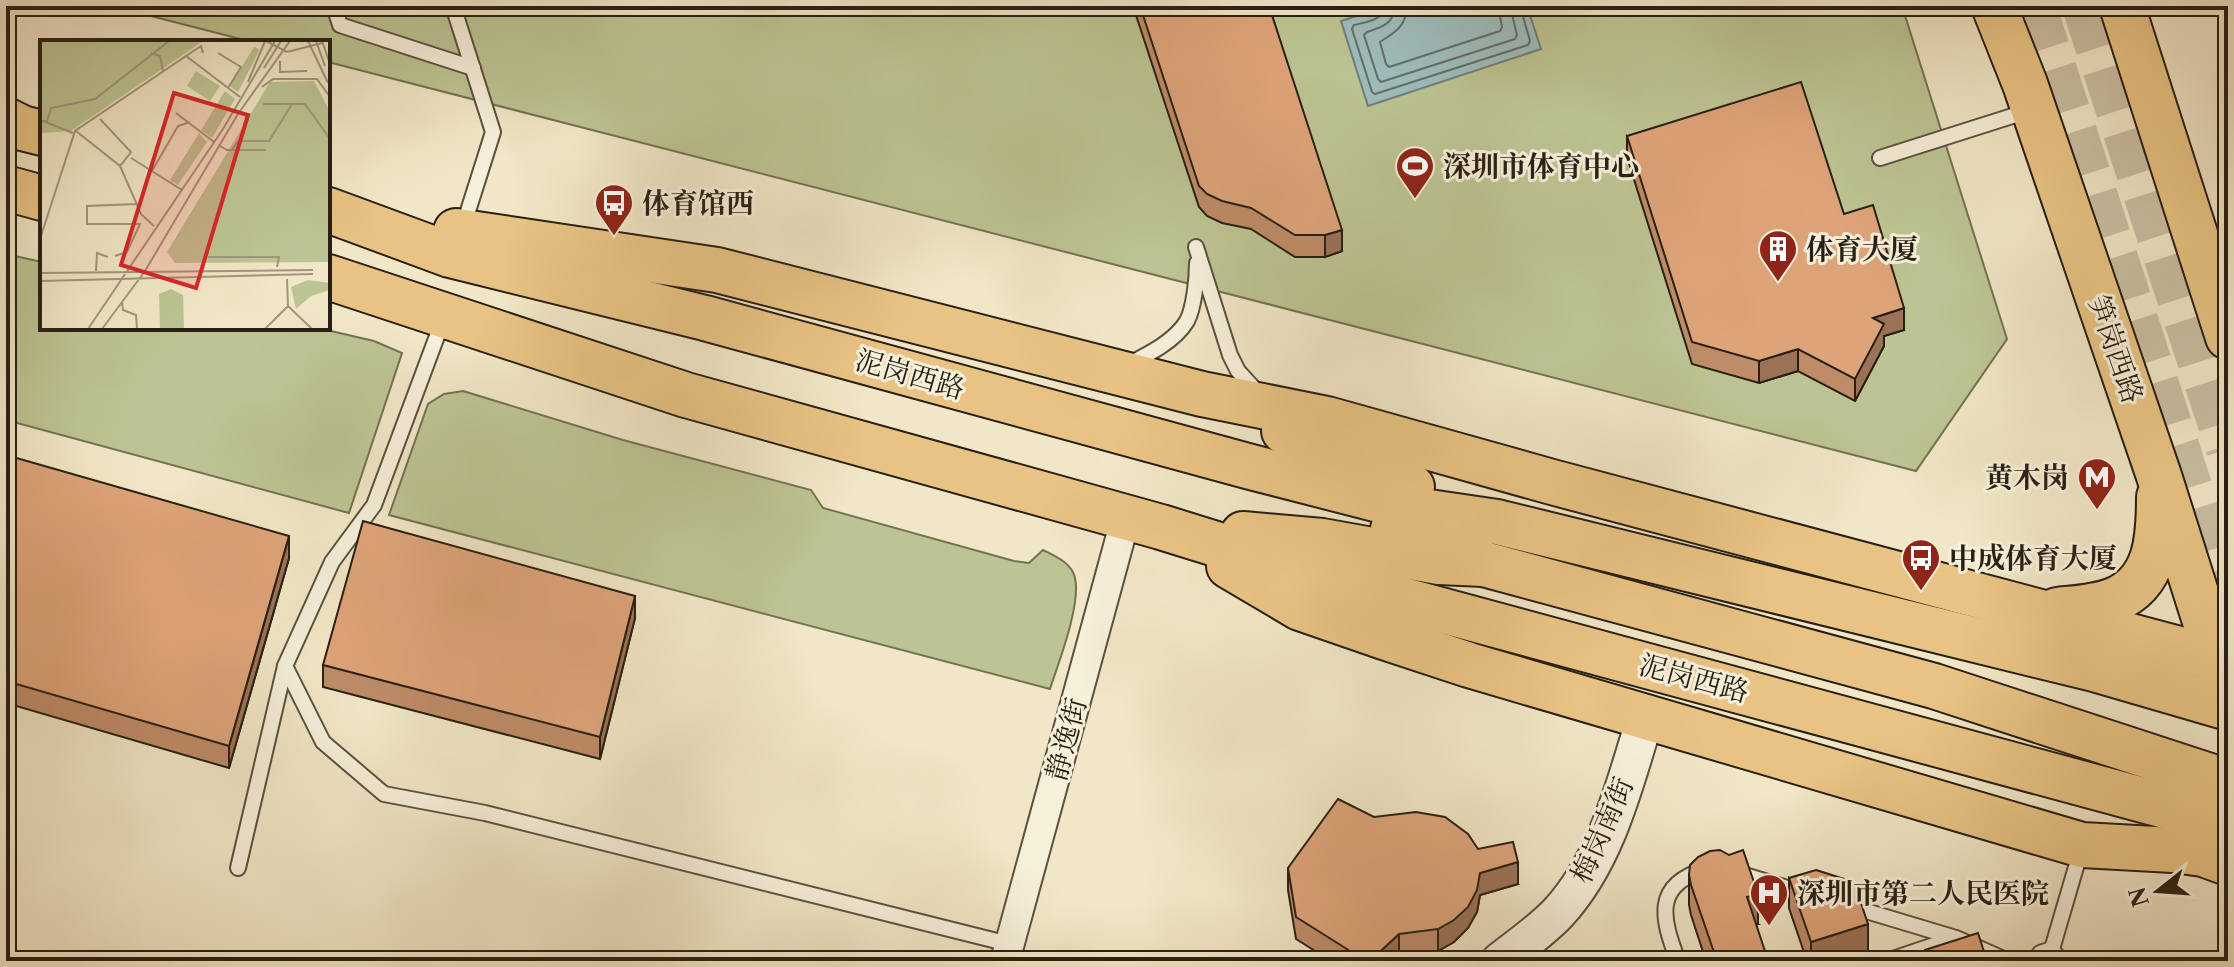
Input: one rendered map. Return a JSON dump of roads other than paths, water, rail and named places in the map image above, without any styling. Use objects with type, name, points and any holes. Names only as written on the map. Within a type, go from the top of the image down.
[{"type":"main road","name":"笋岗西路","points":[[1994,6],[2034,109],[2225,672]]},
{"type":"main road","points":[[2122,6],[2228,337]]},
{"type":"main road","points":[[6,188],[40,197]]},
{"type":"main road","name":"泥岗西路","points":[[330,209],[717,270],[1202,394],[1327,419],[1552,482],[2043,611],[2225,672]]},
{"type":"main road","name":"泥岗西路","points":[[330,210],[450,255],[705,318],[1251,467],[1422,511],[1497,522],[2094,669],[2228,708]]},
{"type":"main road","name":"泥岗西路","points":[[330,261],[409,271],[522,297],[1039,431],[1444,543],[1484,564],[1934,686],[2228,782]]},
{"type":"main road","name":"泥岗西路","points":[[330,278],[686,395],[1144,522],[1348,585],[2228,823]]},
{"type":"main road","name":"泥岗西路","points":[[1202,394],[1497,522]]},
{"type":"main road","points":[[2043,611],[2113,601],[2141,580],[2157,546],[2159,476]]},
{"type":"main road","points":[[1144,522],[1300,608],[1469,665],[2082,845],[2173,850],[2203,854],[2228,863]]},
{"type":"main road","name":"泥岗西路","points":[[1144,522],[1322,541],[1439,562],[1484,564]]},
{"type":"street","name":"静逸街","points":[[1007,953],[1144,522]]},
{"type":"street","name":"梅岗南街","points":[[1500,961],[1555,916],[1590,870],[1603,842],[1646,715]]},
{"type":"lane","points":[[334,6],[340,25],[473,68]]},
{"type":"lane","points":[[453,6],[493,132],[462,232]]},
{"type":"lane","points":[[1880,158],[2034,109]]},
{"type":"lane","points":[[1113,371],[1151,353],[1187,320],[1197,274],[1196,247],[1238,371],[1261,395],[1286,411]]},
{"type":"lane","points":[[238,868],[285,666],[332,562],[374,505],[444,316]]},
{"type":"lane","points":[[285,666],[323,742],[384,794],[485,813],[1007,953]]},
{"type":"lane","points":[[2036,961],[2040,953],[2055,955],[2082,845]]},
{"type":"lane","points":[[1678,961],[1667,931],[1665,907],[1675,886],[1695,872],[1727,870],[1818,897]]},
{"type":"lane","points":[[1834,902],[1956,938],[2008,961]]},
{"type":"lane","points":[[1887,961],[1956,938]]},
{"type":"water","points":[[1388,6],[1527,6],[1541,49],[1368,106],[1341,21]]},
{"type":"tunnel","points":[[2034,6],[2228,603]]},
{"type":"tunnel","points":[[2084,6],[2228,449]]},
{"type":"place","name":"深圳市体育中心","points":[[1415,200]]},
{"type":"place","name":"体育馆西","points":[[614,237]]},
{"type":"place","name":"体育大厦","points":[[1778,283]]},
{"type":"place","name":"黄木岗","points":[[2097,511]]},
{"type":"place","name":"中成体育大厦","points":[[1921,592]]},
{"type":"place","name":"深圳市第二人民医院","points":[[1769,927]]}]
